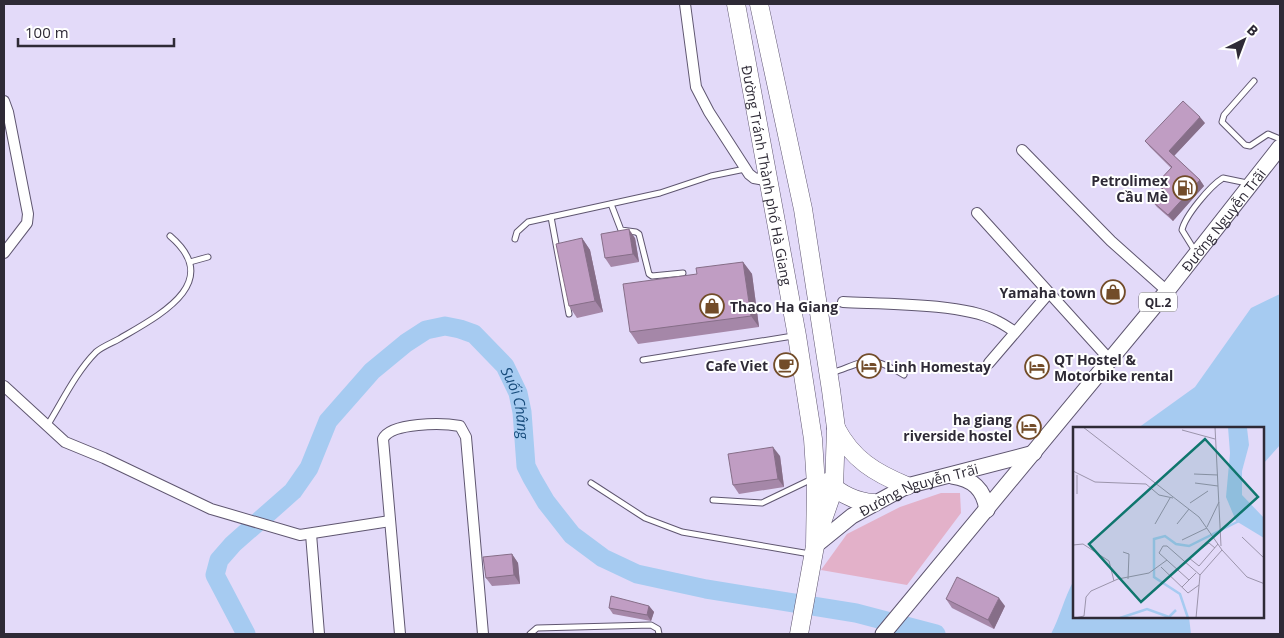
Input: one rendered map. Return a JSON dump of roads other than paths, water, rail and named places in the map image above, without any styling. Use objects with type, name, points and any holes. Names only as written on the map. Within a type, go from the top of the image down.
[{"type":"highway","name":"Đường Tránh Thành phố Hà Giang","points":[[736,4],[797,336],[813,439],[815,472],[813,554]]},
{"type":"highway","name":"Đường Tránh Thành phố Hà Giang","points":[[759,4],[796,178],[829,374],[836,428]]},
{"type":"highway","points":[[769,181],[796,178]]},
{"type":"highway","points":[[836,428],[844,444],[861,462],[907,486]]},
{"type":"highway","points":[[799,634],[813,554],[834,488],[836,428]]},
{"type":"highway","points":[[815,472],[834,488],[853,499],[874,503]]},
{"type":"main road","name":"Đường Nguyễn Trãi","points":[[883,634],[1167,291],[1280,147]]},
{"type":"main road","name":"Đường Nguyễn Trãi","points":[[813,554],[852,516],[907,486],[1034,453]]},
{"type":"main road","points":[[951,476],[963,478],[975,484],[984,496],[987,510]]},
{"type":"street","points":[[685,4],[696,87],[709,112],[745,169],[754,178],[769,181]]},
{"type":"street","points":[[4,101],[8,112],[28,214],[27,223],[4,253]]},
{"type":"street","points":[[1022,150],[1111,241],[1167,291]]},
{"type":"street","points":[[977,213],[1110,360]]},
{"type":"street","points":[[988,363],[1049,292]]},
{"type":"street","points":[[843,302],[916,306],[972,312],[994,319],[1015,332]]},
{"type":"street","points":[[4,386],[65,442],[104,458],[210,509],[300,535],[390,521]]},
{"type":"street","points":[[400,634],[384,436],[396,429],[442,422],[460,426],[466,437],[483,634]]},
{"type":"street","points":[[311,534],[319,634]]},
{"type":"lane","points":[[1254,81],[1224,115],[1222,122],[1245,145],[1250,146],[1268,134],[1280,139]]},
{"type":"lane","points":[[515,239],[517,232],[528,222],[660,193],[711,176],[745,169]]},
{"type":"lane","points":[[1196,253],[1182,230],[1184,221],[1214,185],[1223,178],[1250,184]]},
{"type":"lane","points":[[611,204],[620,230],[640,234],[649,274],[652,276],[683,273]]},
{"type":"lane","points":[[552,217],[569,314]]},
{"type":"lane","points":[[47,426],[96,352],[155,318],[178,299],[192,277],[190,262],[185,250],[170,236]]},
{"type":"lane","points":[[190,262],[208,257]]},
{"type":"lane","points":[[643,360],[797,336]]},
{"type":"lane","points":[[829,374],[870,359],[904,375]]},
{"type":"lane","points":[[713,500],[762,503],[780,496],[815,472]]},
{"type":"lane","points":[[592,483],[644,518],[682,532],[813,554]]},
{"type":"lane","points":[[530,634],[537,628],[651,626],[658,629],[659,634]]},
{"type":"water","points":[[1280,294],[1280,445],[1264,463],[1264,427],[1139,427],[1195,387],[1251,308]]},
{"type":"water","points":[[1073,582],[1073,618],[1189,618],[1191,634],[1051,634]]},
{"type":"waterway","name":"Suối Châng","points":[[246,634],[215,575],[219,560],[233,544],[293,491],[309,468],[328,421],[372,371],[406,343],[426,330],[445,326],[474,334],[505,366],[518,393],[522,412],[526,466],[532,478],[546,502],[572,535],[603,558],[637,574],[706,589],[856,613],[936,634]]},
{"type":"place","name":"Petrolimex Cầu Mè","points":[[1185,188]]},
{"type":"place","name":"Yamaha town","points":[[1113,292]]},
{"type":"place","name":"Thaco Ha Giang","points":[[712,306]]},
{"type":"place","name":"Cafe Viet","points":[[786,365]]},
{"type":"place","name":"Linh Homestay","points":[[869,366]]},
{"type":"place","name":"QT Hostel & Motorbike rental","points":[[1037,367]]},
{"type":"place","name":"ha giang riverside hostel","points":[[1029,427]]}]
